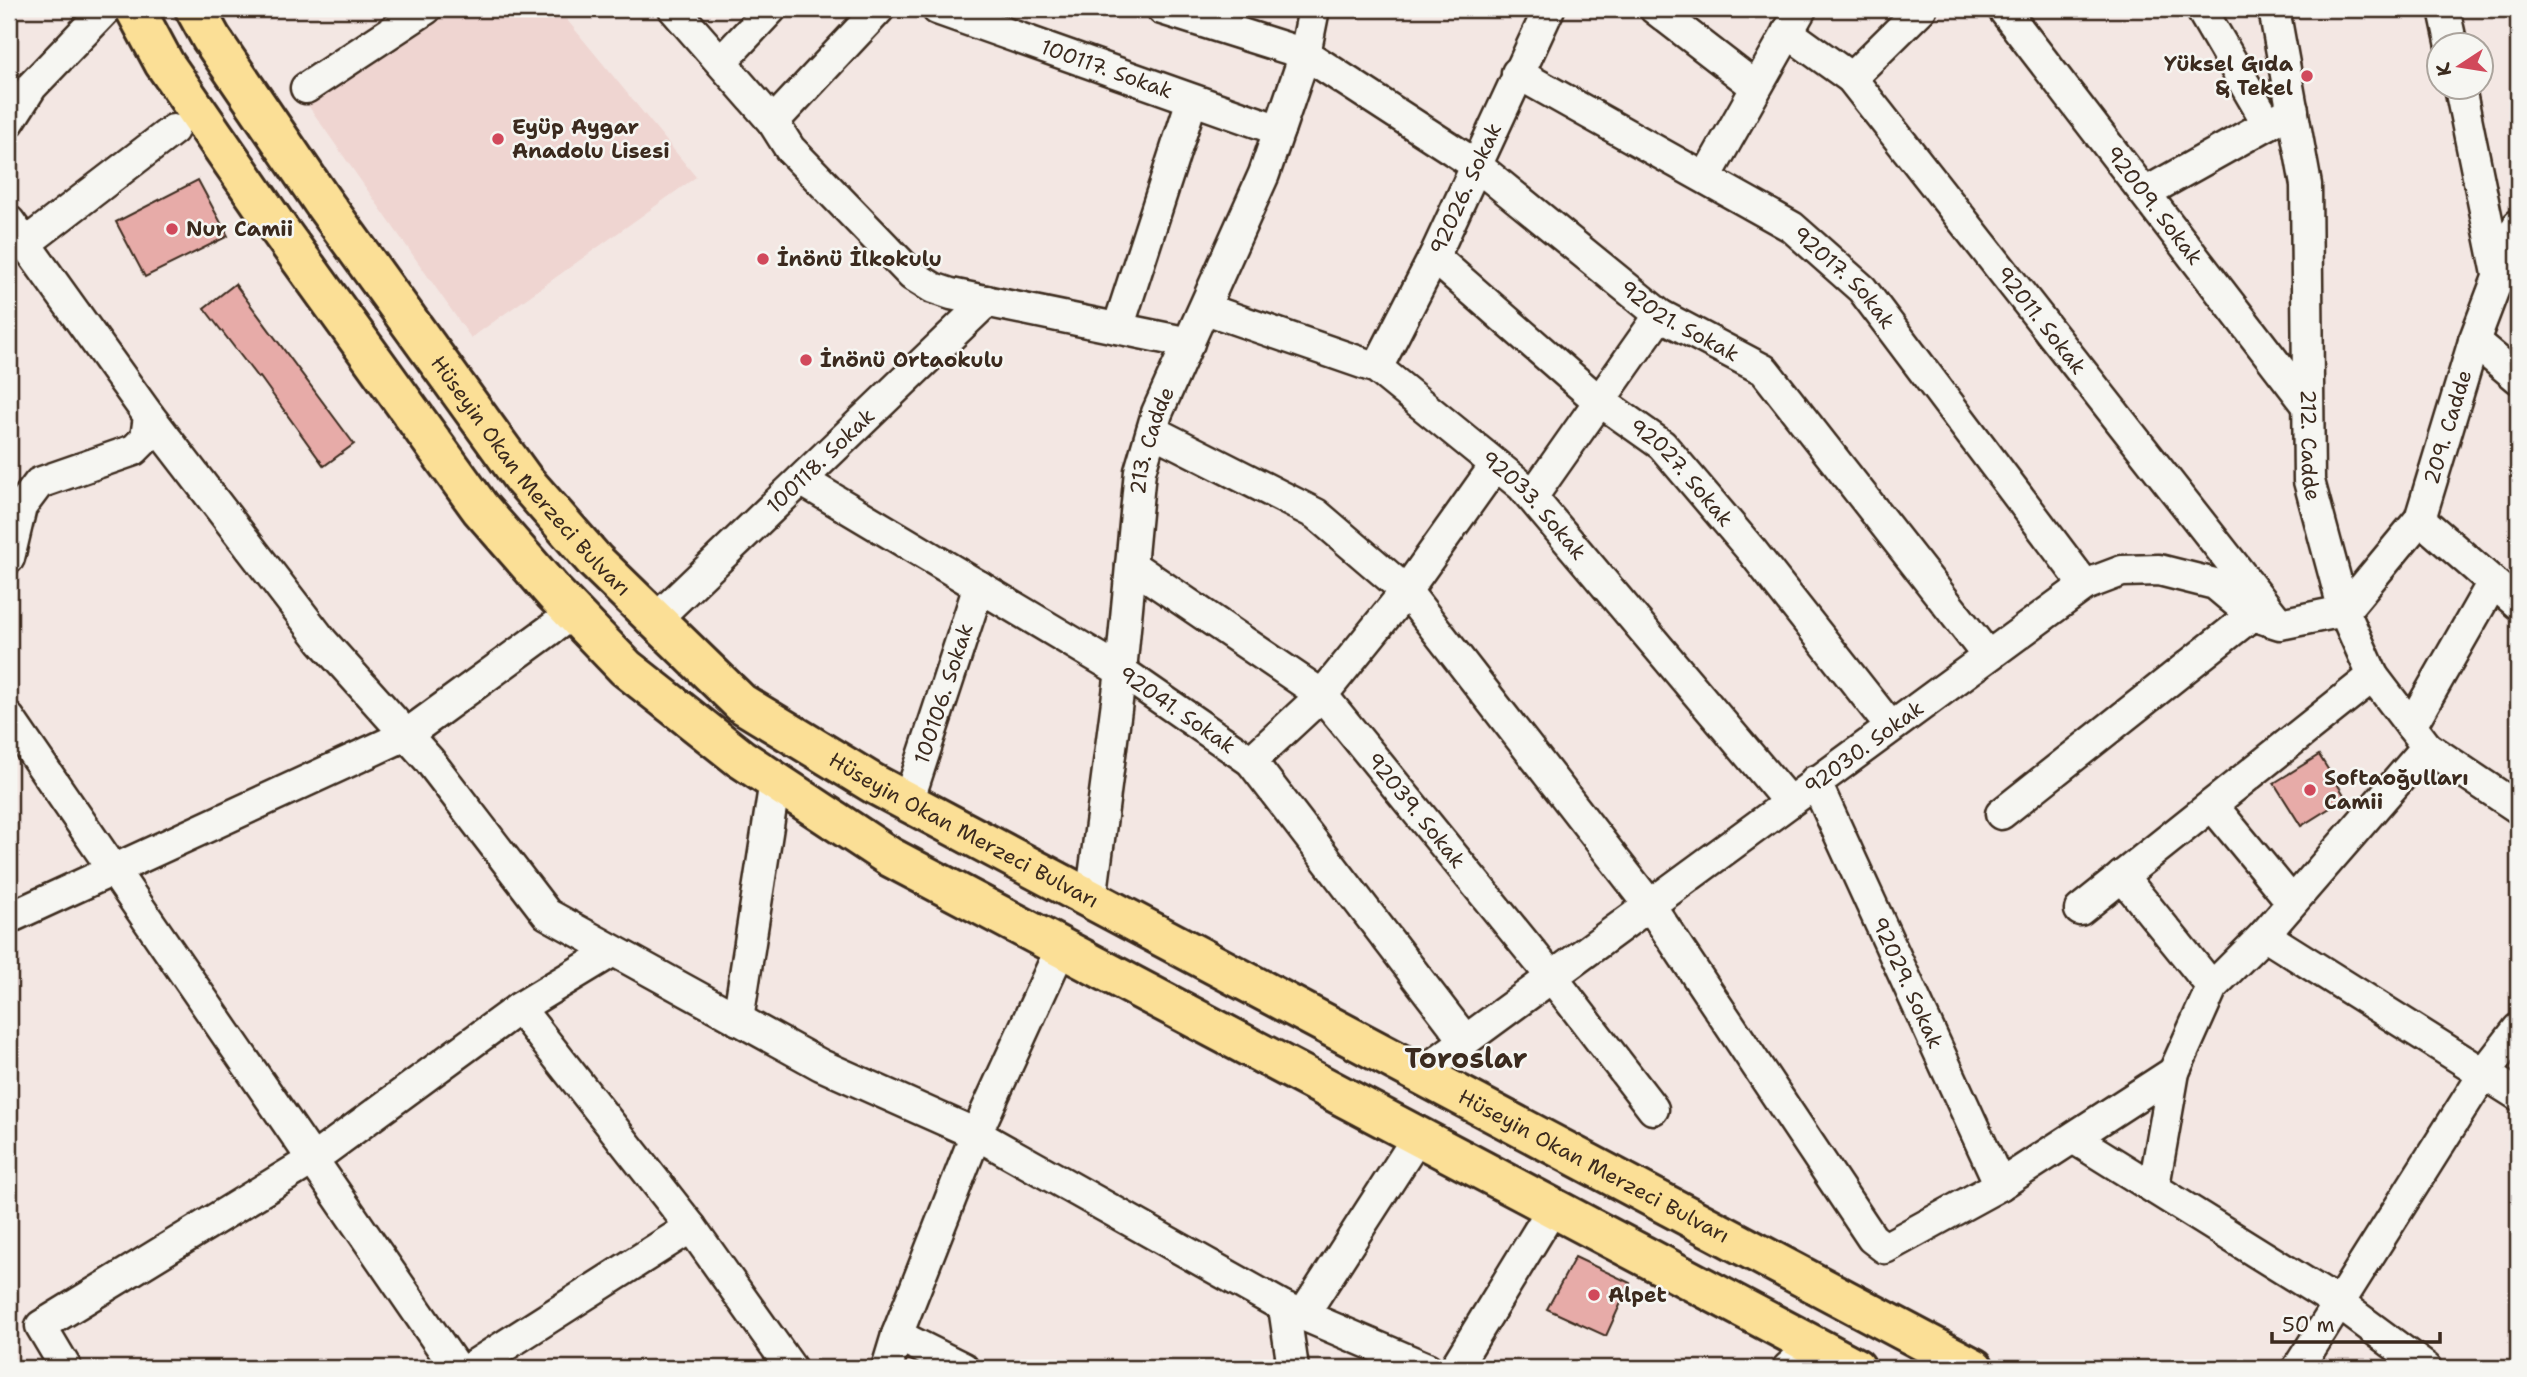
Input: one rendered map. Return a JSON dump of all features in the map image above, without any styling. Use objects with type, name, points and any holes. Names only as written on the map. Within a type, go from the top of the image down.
[{"type":"main road","points":[[111,9],[164,63],[480,509],[626,668],[740,758],[890,857],[1554,1206],[1801,1357],[1856,1368]]},
{"type":"main road","name":"Hüseyin Okan Merzeci Bulvarı","points":[[195,9],[211,38],[323,201],[523,479],[595,561],[741,703],[801,742],[908,802],[1974,1368]]},
{"type":"street","points":[[9,122],[20,81],[111,9]]},
{"type":"street","points":[[674,9],[773,122],[790,149],[912,275],[933,288],[1189,343]]},
{"type":"street","points":[[721,62],[771,9]]},
{"type":"street","points":[[773,122],[879,9]]},
{"type":"street","name":"100117. Sokak","points":[[937,9],[1279,130]]},
{"type":"street","name":"92021. Sokak","points":[[1162,9],[1305,54],[1476,165],[1660,315],[1764,370],[1987,655]]},
{"type":"street","name":"213. Cadde","points":[[1091,900],[1121,671],[1140,471],[1152,431],[1264,174],[1305,54],[1314,9]]},
{"type":"street","name":"92026. Sokak","points":[[1377,368],[1434,257],[1517,73],[1549,9]]},
{"type":"street","points":[[1851,78],[1921,9]]},
{"type":"street","name":"92009. Sokak","points":[[2003,9],[2306,403]]},
{"type":"street","points":[[2146,193],[2281,117],[2201,9]]},
{"type":"street","name":"212. Cadde","points":[[2274,9],[2281,117],[2306,185],[2306,403],[2309,481],[2344,611],[2373,676],[2419,736],[2518,808]]},
{"type":"street","points":[[2444,9],[2449,32]]},
{"type":"street","points":[[306,88],[422,10]]},
{"type":"street","points":[[1662,11],[1756,87]]},
{"type":"street","points":[[1706,177],[1794,21]]},
{"type":"street","name":"92011. Sokak","points":[[1794,21],[1851,78],[2266,619]]},
{"type":"street","name":"92017. Sokak","points":[[1517,73],[1792,227],[1862,289],[2085,585]]},
{"type":"street","points":[[1118,328],[1192,100]]},
{"type":"street","points":[[2463,102],[2498,274]]},
{"type":"street","points":[[173,130],[17,232],[149,416],[322,641],[406,734],[547,914],[821,1066],[976,1134],[1294,1311],[1427,1368]]},
{"type":"street","name":"209. Cadde","points":[[2344,611],[2420,519],[2474,341],[2518,225]]},
{"type":"street","name":"92027. Sokak","points":[[1434,257],[1600,400],[1662,445],[1752,551],[1890,726]]},
{"type":"street","name":"100118. Sokak","points":[[654,621],[988,301]]},
{"type":"street","name":"92033. Sokak","points":[[1206,309],[1377,368],[1532,497],[1788,801]]},
{"type":"street","points":[[1532,497],[1660,315]]},
{"type":"street","points":[[2474,341],[2518,378]]},
{"type":"street","points":[[9,558],[21,507],[39,483],[134,450],[146,438],[149,416]]},
{"type":"street","points":[[1152,431],[1316,514],[1406,591],[1649,904],[1872,1238],[1885,1248],[2000,1185],[2076,1139],[2174,1072]]},
{"type":"street","points":[[1251,761],[1322,695],[1406,591],[1494,467]]},
{"type":"street","name":"92041. Sokak","points":[[802,480],[1121,671],[1251,761],[1465,1040]]},
{"type":"street","points":[[2154,1186],[2174,1072],[2212,987],[2264,935],[2292,902],[2419,736],[2509,592],[2420,519]]},
{"type":"street","name":"92039. Sokak","points":[[1130,565],[1322,695],[1551,976],[1653,1109]]},
{"type":"street","name":"92030. Sokak","points":[[1420,1074],[2085,585],[2122,571],[2159,570],[2215,584],[2266,619]]},
{"type":"street","name":"100106. Sokak","points":[[908,802],[979,586]]},
{"type":"street","points":[[2001,814],[2266,619],[2344,611]]},
{"type":"street","points":[[9,918],[406,734],[573,613]]},
{"type":"street","points":[[2080,910],[2373,676]]},
{"type":"street","points":[[9,718],[456,1368]]},
{"type":"street","points":[[738,1020],[775,781]]},
{"type":"street","name":"92029. Sokak","points":[[1815,781],[2000,1185]]},
{"type":"street","points":[[2211,805],[2292,902]]},
{"type":"street","points":[[2122,876],[2212,987]]},
{"type":"street","points":[[2264,935],[2518,1096]]},
{"type":"street","points":[[887,1368],[897,1335],[976,1134],[1061,948]]},
{"type":"street","points":[[66,1368],[40,1326],[312,1160],[519,1008],[612,951]]},
{"type":"street","points":[[519,1008],[691,1227],[791,1368]]},
{"type":"street","points":[[2298,1368],[2341,1305],[2484,1073],[2518,1029]]},
{"type":"street","points":[[1293,1368],[1294,1311],[1419,1135]]},
{"type":"street","points":[[2076,1139],[2341,1305],[2426,1368]]},
{"type":"street","points":[[1455,1368],[1554,1206]]},
{"type":"street","points":[[470,1368],[691,1227]]},
{"type":"street","points":[[897,1335],[963,1368]]},
{"type":"shaded area","name":"Eyüp Aygar Anadolu Lisesi","points":[[444,9],[558,9],[696,177],[471,338],[305,101]]},
{"type":"building","name":"Nur Camii","points":[[198,180],[228,236],[145,277],[116,222]]},
{"type":"building","points":[[235,284],[354,444],[324,466],[260,377],[258,378],[204,308]]},
{"type":"building","name":"Softaoğulları Camii","points":[[2319,755],[2346,798],[2301,826],[2274,783]]},
{"type":"building","points":[[1575,1257],[1630,1283],[1606,1336],[1547,1309]]},
{"type":"place","name":"Yüksel Gıda & Tekel","points":[[2307,76]]},
{"type":"place","name":"Eyüp Aygar Anadolu Lisesi","points":[[498,139]]},
{"type":"place","name":"Nur Camii","points":[[172,229]]},
{"type":"place","name":"İnönü İlkokulu","points":[[763,259]]},
{"type":"place","name":"İnönü Ortaokulu","points":[[806,360]]},
{"type":"place","name":"Softaoğulları Camii","points":[[2310,790]]},
{"type":"place","name":"Alpet","points":[[1594,1295]]},
{"type":"district","name":"Toroslar","points":[[1466,1058]]}]
